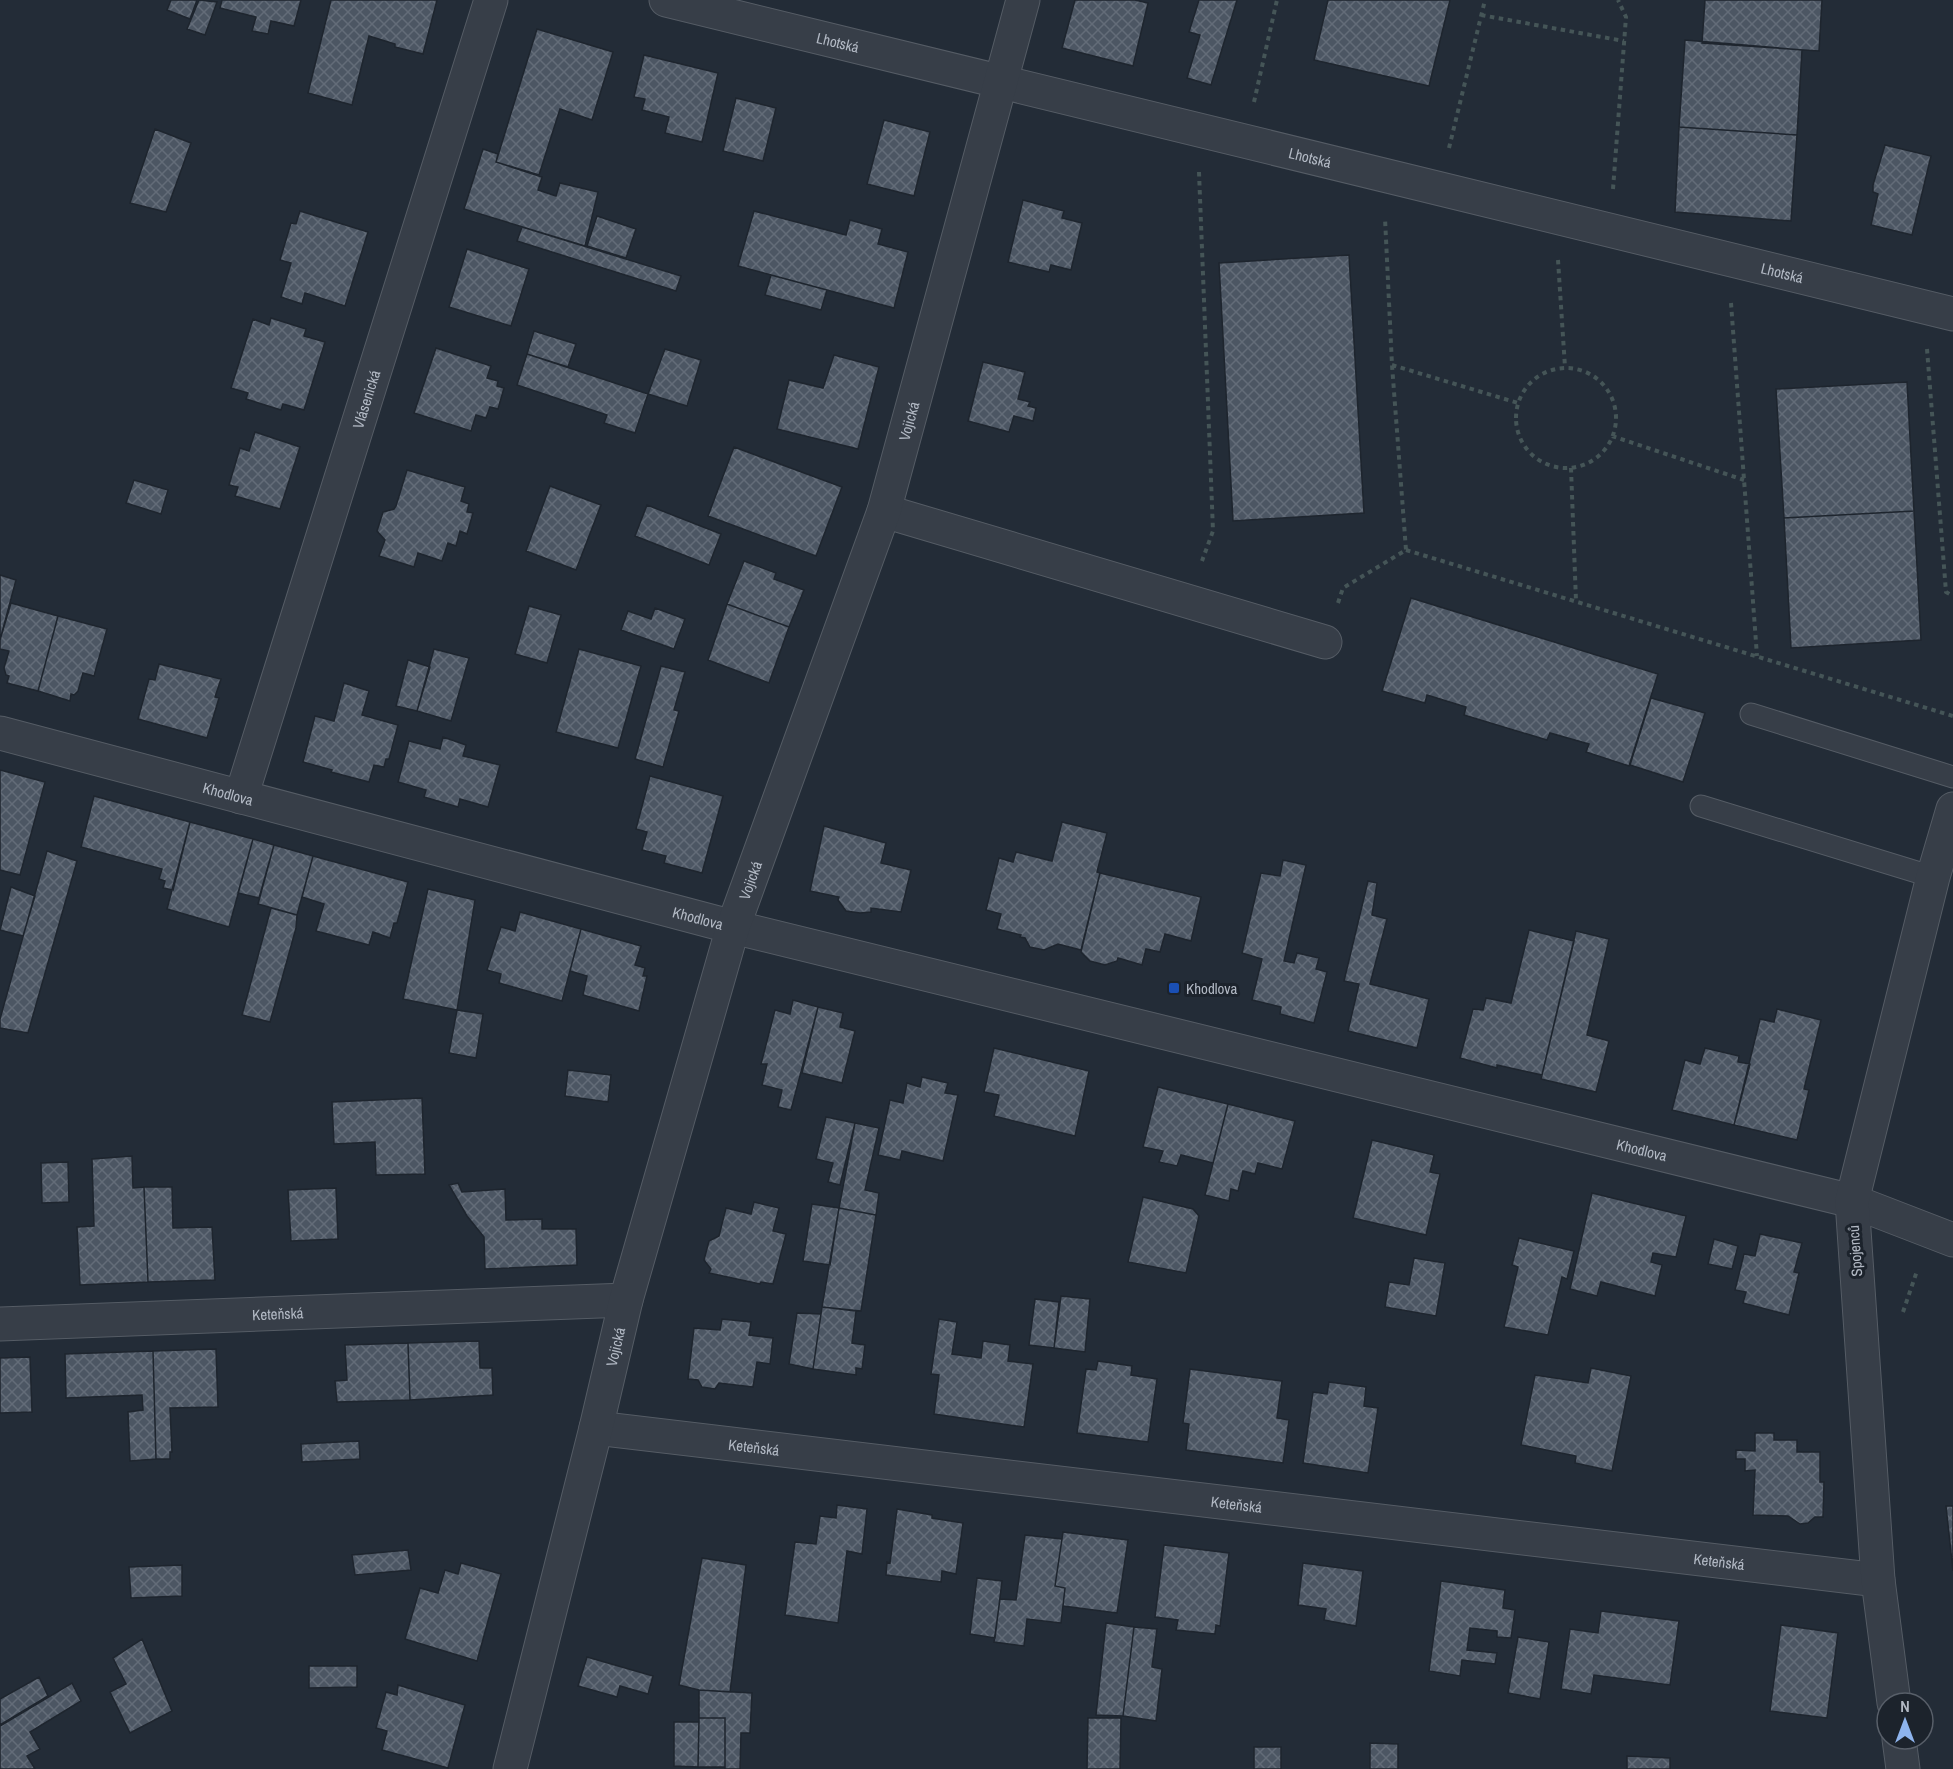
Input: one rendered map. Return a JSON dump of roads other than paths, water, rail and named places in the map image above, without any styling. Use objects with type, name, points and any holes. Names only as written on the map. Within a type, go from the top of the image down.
[{"type":"street","name":"Vlásenická","points":[[242,798],[491,0]]},
{"type":"street","name":"Lhotská","points":[[666,0],[1939,311]]},
{"type":"street","name":"Vojická","points":[[510,1769],[626,1300],[733,927],[884,511],[1023,0]]},
{"type":"street","points":[[884,511],[1325,642]]},
{"type":"street","name":"Khodlova","points":[[0,733],[733,927],[1852,1201],[1953,1240]]},
{"type":"street","name":"Spojenců","points":[[1892,1691],[1878,1580],[1852,1201],[1933,877],[1953,809]]},
{"type":"street","name":"Keteňská","points":[[0,1324],[626,1300]]},
{"type":"street","name":"Keteňská","points":[[596,1428],[1878,1580]]},
{"type":"street","points":[[1901,1751],[1903,1769]]},
{"type":"lane","points":[[1751,714],[1953,777]]},
{"type":"lane","points":[[1701,806],[1933,877]]},
{"type":"place","name":"Khodlova","points":[[1174,988]]}]
